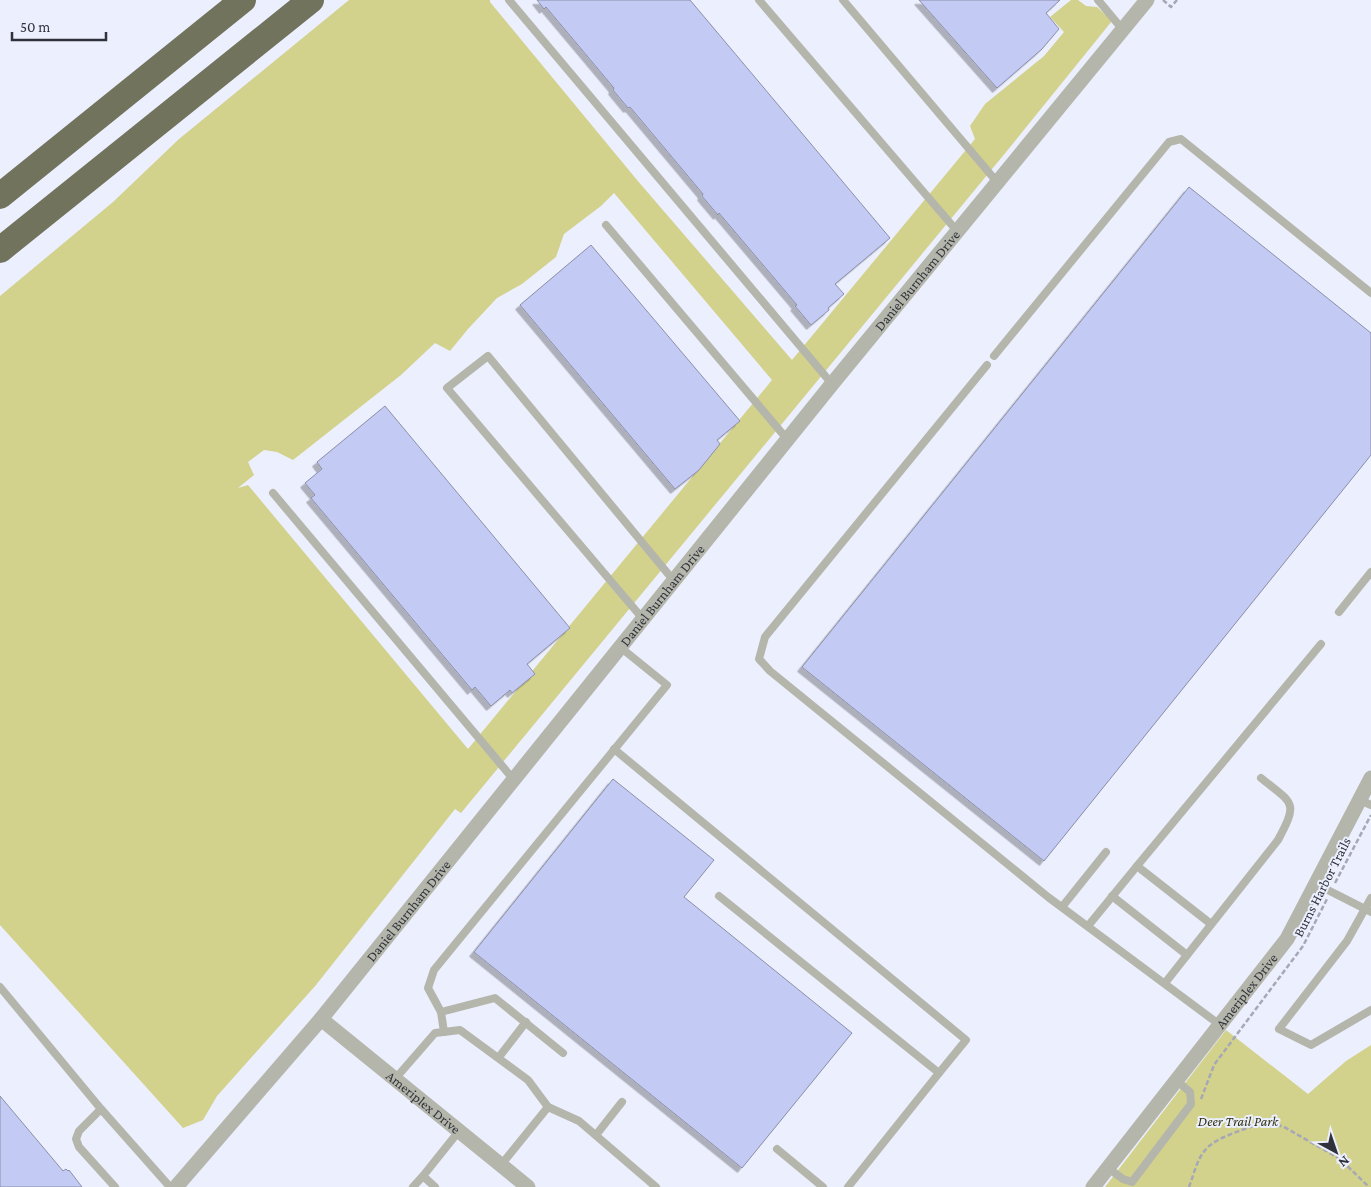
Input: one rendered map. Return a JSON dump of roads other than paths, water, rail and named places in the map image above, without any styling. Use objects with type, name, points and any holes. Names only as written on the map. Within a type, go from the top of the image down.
[{"type":"highway","points":[[0,196],[243,0]]},
{"type":"highway","points":[[0,250],[310,0]]},
{"type":"street","name":"Daniel Burnham Drive","points":[[176,1187],[321,1019],[787,439],[1147,0]]},
{"type":"street","name":"Ameriplex Drive","points":[[1093,1187],[1287,939],[1316,884],[1366,802],[1371,778]]},
{"type":"street","name":"Ameriplex Drive","points":[[321,1019],[528,1187]]},
{"type":"lane","points":[[510,0],[832,384]]},
{"type":"lane","points":[[759,0],[957,231]]},
{"type":"lane","points":[[844,0],[997,182]]},
{"type":"lane","points":[[1098,0],[1123,30]]},
{"type":"lane","points":[[994,356],[1169,142],[1181,139],[1371,293]]},
{"type":"lane","points":[[606,225],[787,439]]},
{"type":"lane","points":[[643,619],[447,388],[488,356],[674,581]]},
{"type":"lane","points":[[987,366],[765,637],[760,659],[770,671],[1062,907],[1220,1024]]},
{"type":"lane","points":[[274,493],[514,780]]},
{"type":"lane","points":[[1339,612],[1371,572]]},
{"type":"lane","points":[[1088,926],[1321,644]]},
{"type":"lane","points":[[444,1032],[441,1012],[428,988],[434,970],[667,685],[620,648]]},
{"type":"lane","points":[[614,749],[966,1040],[848,1187]]},
{"type":"lane","points":[[1165,983],[1278,840],[1292,812],[1289,802],[1262,778]]},
{"type":"lane","points":[[1062,907],[1106,852]]},
{"type":"lane","points":[[1137,866],[1212,924]]},
{"type":"lane","points":[[1316,884],[1368,910]]},
{"type":"lane","points":[[719,896],[939,1073]]},
{"type":"lane","points":[[1112,896],[1188,954]]},
{"type":"lane","points":[[1371,898],[1368,910],[1347,941],[1279,1029],[1310,1045],[1371,1010]]},
{"type":"lane","points":[[0,987],[101,1109],[170,1187]]},
{"type":"lane","points":[[441,1012],[495,998],[563,1053]]},
{"type":"lane","points":[[499,1057],[526,1022]]},
{"type":"lane","points":[[395,1079],[435,1033],[460,1030],[528,1080],[548,1107],[579,1121],[656,1187]]},
{"type":"lane","points":[[1108,1168],[1123,1179],[1132,1182],[1191,1104],[1190,1092],[1176,1080]]},
{"type":"lane","points":[[596,1135],[622,1102]]},
{"type":"lane","points":[[501,1165],[548,1107]]},
{"type":"lane","points":[[101,1109],[79,1131],[76,1139],[79,1147],[115,1187]]},
{"type":"lane","points":[[413,1187],[459,1131]]},
{"type":"lane","points":[[778,1150],[823,1187]]},
{"type":"lane","points":[[422,1176],[435,1187]]},
{"type":"park label","name":"Deer Trail Park","points":[[1238,1121]]}]
